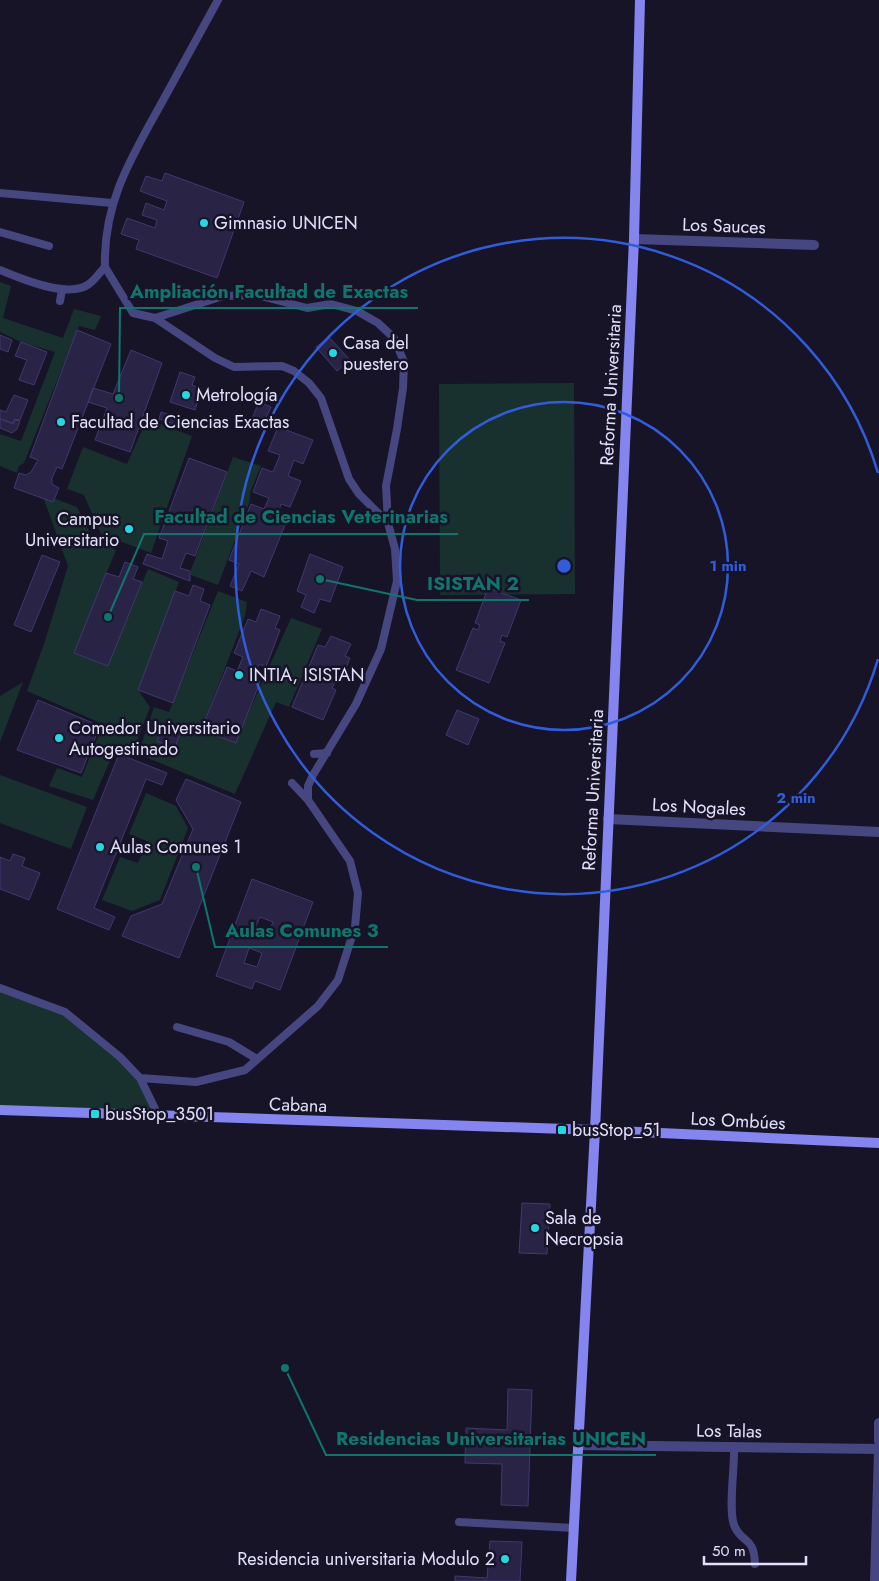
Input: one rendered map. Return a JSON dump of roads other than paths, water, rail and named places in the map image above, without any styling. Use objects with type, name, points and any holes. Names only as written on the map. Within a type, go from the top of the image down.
[{"type":"street","name":"Reforma Universitaria","points":[[571,1581],[595,1130],[634,239],[640,0]]},
{"type":"street","name":"Los Sauces","points":[[634,239],[814,245]]},
{"type":"street","name":"Los Nogales","points":[[608,819],[879,832]]},
{"type":"street","name":"Cabana","points":[[0,1110],[159,1117],[595,1130]]},
{"type":"street","name":"Los Ombúes","points":[[595,1130],[879,1143]]},
{"type":"street","points":[[879,1423],[879,1441]]},
{"type":"street","name":"Los Talas","points":[[579,1445],[879,1450]]},
{"type":"street","points":[[875,1581],[879,1450]]},
{"type":"lane","points":[[218,0],[126,167],[112,203],[104,249],[105,267],[133,313],[154,318],[215,358],[234,367],[282,366],[294,371],[309,383],[321,398],[349,479],[359,494],[388,523]]},
{"type":"lane","points":[[0,194],[112,203]]},
{"type":"lane","points":[[0,232],[49,246]]},
{"type":"lane","points":[[0,270],[62,290],[89,285],[105,267]]},
{"type":"lane","points":[[17,287],[20,278]]},
{"type":"lane","points":[[60,302],[62,290]]},
{"type":"lane","points":[[154,318],[223,296],[257,295],[307,308],[331,304],[357,311],[378,323],[394,338],[404,362],[398,429],[386,486],[388,523],[395,549],[397,581],[381,649],[356,704],[313,775],[308,786],[308,800]]},
{"type":"lane","points":[[314,754],[327,753]]},
{"type":"lane","points":[[140,1078],[196,1082],[245,1070],[318,1006],[338,980],[355,927],[358,893],[350,861],[308,800],[292,783]]},
{"type":"lane","points":[[0,988],[31,996],[65,1012],[120,1057],[140,1078],[159,1117]]},
{"type":"lane","points":[[178,1027],[229,1042],[257,1060]]},
{"type":"lane","points":[[734,1447],[732,1504],[734,1524],[741,1536],[752,1544],[755,1550],[755,1564]]},
{"type":"lane","points":[[459,1522],[574,1528]]},
{"type":"place","name":"Gimnasio UNICEN","points":[[204,223]]},
{"type":"place","name":"Casa del puestero","points":[[333,353]]},
{"type":"place","name":"Metrología","points":[[186,395]]},
{"type":"place","name":"Ampliación Facultad de Exactas","points":[[119,398]]},
{"type":"place","name":"Facultad de Ciencias Exactas","points":[[61,422]]},
{"type":"place","name":"Campus Universitario","points":[[129,529]]},
{"type":"place","name":"ISISTAN 2","points":[[320,579]]},
{"type":"place","name":"Facultad de Ciencias Veterinarias","points":[[108,617]]},
{"type":"place","name":"INTIA, ISISTAN","points":[[239,675]]},
{"type":"place","name":"Comedor Universitario Autogestinado","points":[[59,738]]},
{"type":"place","name":"Aulas Comunes 1","points":[[100,847]]},
{"type":"place","name":"Aulas Comunes 3","points":[[196,867]]},
{"type":"place","name":"busStop_3501","points":[[95,1114]]},
{"type":"place","name":"busStop_51","points":[[562,1130]]},
{"type":"place","name":"Sala de Necropsia","points":[[535,1228]]},
{"type":"place","name":"Residencias Universitarias UNICEN","points":[[285,1368]]},
{"type":"place","name":"Residencia universitaria Modulo 2","points":[[505,1559]]}]
